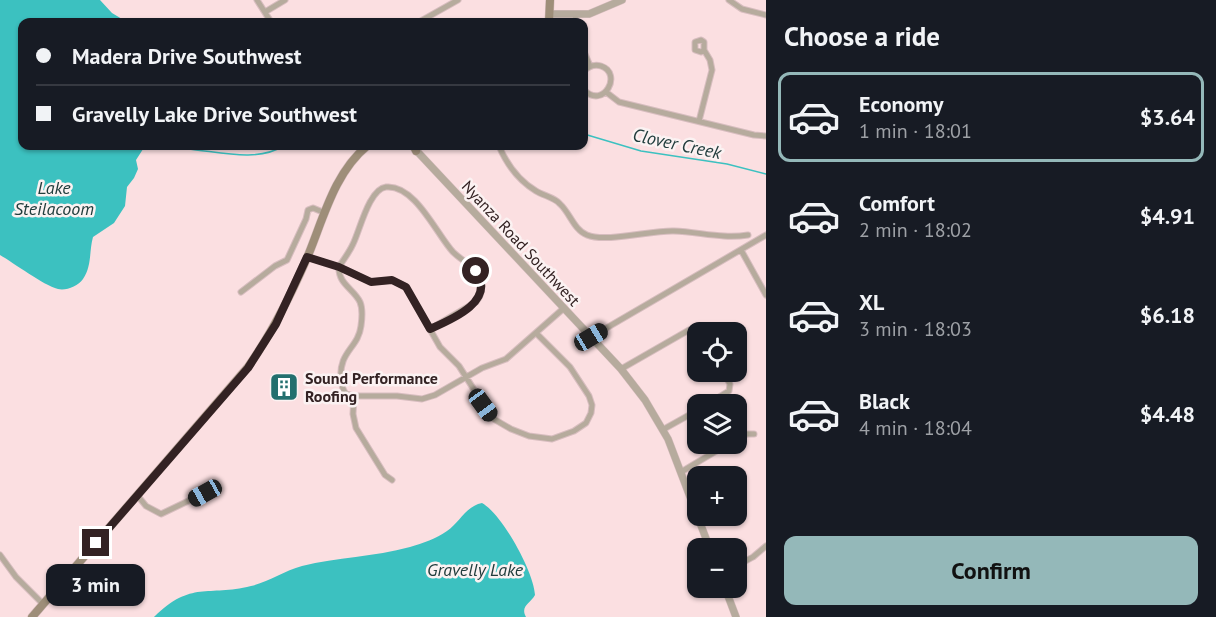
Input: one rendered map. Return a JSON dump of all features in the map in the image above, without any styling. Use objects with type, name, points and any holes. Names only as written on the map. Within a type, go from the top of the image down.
[{"type":"main road","points":[[550,0],[550,18]]},
{"type":"main road","points":[[32,617],[248,368],[276,324],[348,166],[363,150]]},
{"type":"street","points":[[257,0],[269,18]]},
{"type":"street","points":[[265,12],[285,0]]},
{"type":"street","points":[[426,18],[458,0]]},
{"type":"street","points":[[578,18],[622,0]]},
{"type":"street","points":[[729,0],[739,7],[766,15]]},
{"type":"street","points":[[699,121],[712,70],[710,60],[704,50]]},
{"type":"street","points":[[588,61],[590,66],[600,66],[608,71],[611,81],[606,92],[594,96],[588,92]]},
{"type":"street","points":[[606,92],[618,102],[766,136]]},
{"type":"street","name":"Nyanza Road Southwest","points":[[417,150],[621,369],[645,400],[663,429],[706,538]]},
{"type":"street","points":[[501,150],[515,174],[535,191],[560,203],[578,229],[585,235],[598,237],[675,231],[709,236],[748,235]]},
{"type":"street","points":[[430,329],[476,302],[480,297],[482,282],[476,271],[450,248],[413,199],[393,187],[383,188],[372,198],[352,247],[339,267],[340,278],[358,299],[362,308],[360,335],[346,352],[340,371],[344,392],[348,396],[430,398],[482,368],[506,359],[564,308]]},
{"type":"street","points":[[241,292],[275,266],[287,260],[308,210],[313,207],[325,213]]},
{"type":"street","points":[[591,337],[766,235]]},
{"type":"street","points":[[741,250],[766,295]]},
{"type":"street","points":[[307,257],[339,267],[371,282],[392,280],[400,282],[406,287],[442,350],[466,377],[492,418],[529,436],[549,439],[561,437],[580,427],[591,415],[592,408],[589,396],[573,371],[536,333]]},
{"type":"street","points":[[621,369],[687,333]]},
{"type":"street","points":[[354,396],[353,414],[356,428],[385,475],[392,480]]},
{"type":"street","points":[[663,429],[687,416]]},
{"type":"street","points":[[747,434],[754,434]]},
{"type":"street","points":[[681,472],[711,454]]},
{"type":"street","points":[[137,495],[146,506],[161,514],[205,493],[217,490]]},
{"type":"street","points":[[747,560],[766,546]]},
{"type":"street","points":[[0,555],[16,577],[43,604]]},
{"type":"street","points":[[728,598],[735,617]]},
{"type":"water","name":"Lake Steilacoom","points":[[0,0],[100,0],[120,18],[18,18],[18,150],[142,150],[136,160],[138,169],[127,187],[125,206],[114,223],[93,237],[86,274],[78,284],[68,289],[52,287],[0,255]]},
{"type":"water","name":"Gravelly Lake","points":[[482,503],[499,519],[516,544],[529,572],[535,595],[524,610],[526,617],[154,617],[167,605],[190,594],[251,586],[302,566],[396,550],[425,542],[447,531],[472,507]]},
{"type":"waterway","name":"Clover Creek","points":[[588,135],[641,151],[727,164],[766,174]]},
{"type":"waterway","name":"Clover Creek","points":[[196,150],[249,155],[275,150]]},
{"type":"place","name":"Sound Performance Roofing","points":[[284,387]]},
{"type":"route","points":[[96,543],[248,368],[276,324],[307,257],[339,267],[371,282],[392,280],[400,282],[406,287],[430,329],[470,307],[478,300],[482,282],[476,271]]}]
